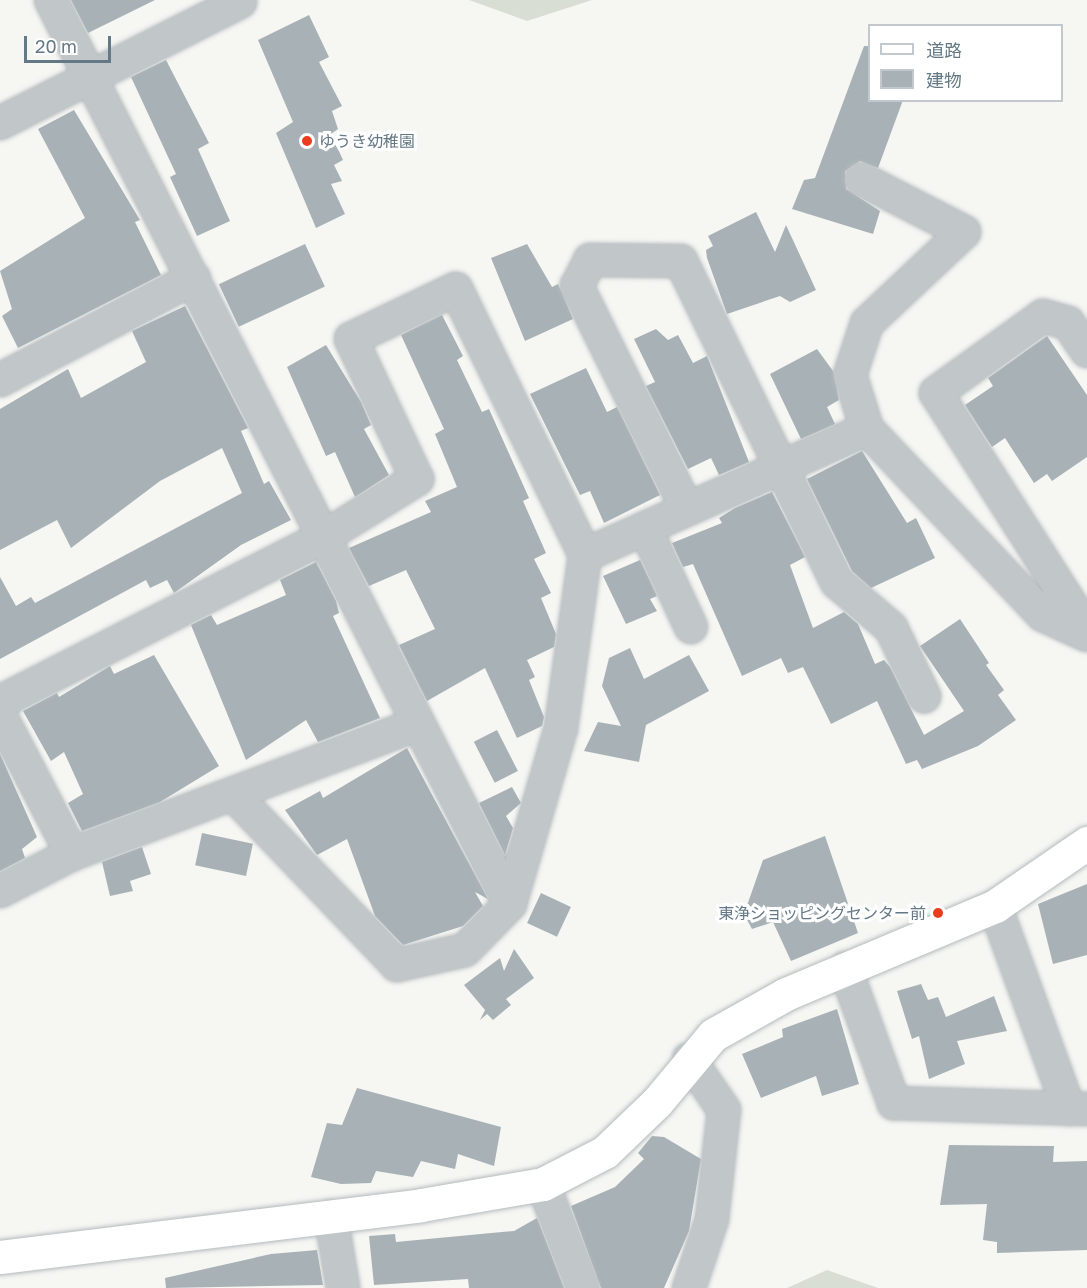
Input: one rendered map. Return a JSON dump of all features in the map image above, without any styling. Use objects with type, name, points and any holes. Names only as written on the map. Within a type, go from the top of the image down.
[{"type":"street","points":[[51,0],[510,904]]},
{"type":"street","points":[[0,123],[240,2]]},
{"type":"street","points":[[861,179],[964,232],[867,323],[850,375],[867,429],[1043,615],[1087,635]]},
{"type":"street","points":[[687,509],[577,286],[590,260],[681,261],[837,582],[891,628],[924,696]]},
{"type":"street","points":[[0,380],[194,278]]},
{"type":"street","points":[[0,702],[324,537],[417,479],[351,339],[456,289],[585,555],[561,728],[510,904],[465,950],[397,965],[234,794]]},
{"type":"street","points":[[1087,351],[1068,323],[1043,315],[936,393],[1087,630]]},
{"type":"street","points":[[585,555],[867,429]]},
{"type":"street","points":[[645,528],[691,627]]},
{"type":"street","points":[[0,715],[72,854]]},
{"type":"street","points":[[0,891],[72,854],[417,724]]},
{"type":"street","points":[[0,1257],[331,1216],[543,1184],[605,1152],[657,1102],[689,1059],[713,1035],[845,968],[995,906],[1087,843]]},
{"type":"street","points":[[845,968],[894,1103],[1078,1109],[995,906]]},
{"type":"street","points":[[689,1059],[724,1110],[712,1219],[689,1288]]},
{"type":"street","points":[[543,1184],[583,1288]]},
{"type":"street","points":[[331,1216],[343,1288]]},
{"type":"shaded area","points":[[469,0],[592,0],[527,21]]},
{"type":"shaded area","points":[[827,1270],[878,1288],[787,1288]]},
{"type":"building","points":[[71,0],[155,0],[88,33]]},
{"type":"building","points":[[309,15],[329,57],[319,62],[342,106],[332,111],[338,129],[331,134],[343,160],[334,165],[342,181],[331,184],[345,214],[316,228],[276,133],[293,122],[258,40]]},
{"type":"building","points":[[864,46],[868,46],[868,102],[902,102],[878,168],[860,161],[845,171],[846,189],[880,211],[873,234],[792,209],[804,180],[815,178]]},
{"type":"building","points":[[166,60],[209,143],[198,149],[230,221],[197,236],[170,177],[176,174],[131,77]]},
{"type":"building","points":[[74,110],[140,220],[135,222],[161,275],[18,348],[2,316],[12,309],[0,271],[85,218],[38,129]]},
{"type":"building","points":[[756,212],[775,252],[786,225],[816,290],[790,302],[780,296],[727,314],[707,258],[706,250],[713,246],[708,236]]},
{"type":"building","points":[[305,244],[325,287],[239,327],[219,284]]},
{"type":"building","points":[[527,244],[552,287],[558,284],[573,319],[525,341],[491,258]]},
{"type":"building","points":[[185,306],[248,428],[241,431],[264,484],[269,481],[291,520],[241,545],[174,593],[167,580],[150,588],[146,580],[0,659],[0,577],[16,606],[31,597],[35,603],[242,493],[222,448],[160,481],[71,548],[57,520],[0,550],[0,409],[68,369],[81,398],[146,362],[132,331]]},
{"type":"building","points":[[442,315],[463,356],[457,360],[482,412],[489,409],[529,498],[523,501],[546,553],[534,559],[551,593],[541,598],[556,634],[554,647],[527,660],[535,677],[529,680],[544,717],[542,726],[517,738],[485,668],[427,701],[399,645],[435,629],[406,570],[369,586],[349,548],[431,512],[425,501],[457,487],[435,434],[444,429],[401,335]]},
{"type":"building","points":[[656,329],[668,340],[678,335],[693,363],[707,356],[749,462],[719,475],[711,458],[688,469],[646,386],[655,382],[634,339]]},
{"type":"building","points":[[1047,336],[1087,395],[1087,457],[1052,481],[1047,474],[1034,483],[1005,438],[992,447],[965,405],[993,386],[988,378]]},
{"type":"building","points":[[326,345],[361,402],[371,425],[364,429],[389,475],[355,497],[335,452],[326,456],[287,367]]},
{"type":"building","points":[[817,349],[833,371],[839,400],[827,407],[835,424],[801,439],[770,374]]},
{"type":"building","points":[[586,368],[607,412],[617,407],[660,495],[604,523],[590,491],[580,495],[530,394]]},
{"type":"building","points":[[862,451],[907,523],[916,518],[935,558],[871,588],[852,571],[807,479]]},
{"type":"building","points":[[772,492],[805,557],[790,565],[813,628],[844,612],[858,624],[875,664],[884,660],[890,667],[924,735],[964,711],[920,646],[960,619],[989,663],[986,665],[1004,690],[998,695],[1016,720],[978,746],[922,769],[917,760],[906,764],[877,701],[831,724],[803,667],[788,673],[781,658],[742,676],[693,564],[683,567],[672,543],[722,523],[719,518],[735,508]]},
{"type":"building","points":[[640,560],[657,596],[650,599],[657,611],[626,624],[603,576]]},
{"type":"building","points":[[316,562],[336,601],[339,613],[333,616],[380,718],[318,742],[306,720],[246,760],[191,625],[211,615],[217,625],[286,595],[280,580]]},
{"type":"building","points":[[630,648],[644,679],[689,655],[709,691],[646,725],[639,762],[584,751],[598,722],[621,726],[602,686],[609,658]]},
{"type":"building","points":[[154,655],[219,766],[160,802],[82,831],[68,803],[83,794],[64,752],[51,761],[23,711],[57,693],[59,697],[110,666],[114,674]]},
{"type":"building","points":[[497,730],[518,771],[495,783],[474,742]]},
{"type":"building","points":[[407,748],[488,899],[475,892],[483,906],[463,926],[403,945],[375,916],[347,839],[317,855],[285,810],[320,791],[323,798]]},
{"type":"building","points":[[0,754],[37,837],[22,849],[25,858],[0,871]]},
{"type":"building","points":[[512,787],[521,803],[506,816],[513,828],[505,855],[479,803]]},
{"type":"building","points":[[202,833],[253,844],[246,876],[195,865]]},
{"type":"building","points":[[825,836],[858,933],[791,961],[773,922],[752,929],[744,914],[763,860]]},
{"type":"building","points":[[142,847],[151,874],[130,881],[133,891],[110,896],[102,862]]},
{"type":"building","points":[[1087,884],[1087,955],[1053,964],[1038,904]]},
{"type":"building","points":[[541,893],[571,907],[557,937],[527,923]]},
{"type":"building","points":[[514,949],[534,978],[506,999],[511,1005],[493,1020],[487,1014],[480,1020],[485,1010],[464,985],[500,958],[504,971]]},
{"type":"building","points":[[921,984],[928,1000],[938,997],[946,1017],[994,996],[1007,1031],[957,1041],[965,1064],[929,1079],[919,1036],[912,1039],[897,991]]},
{"type":"building","points":[[837,1009],[859,1084],[822,1096],[816,1076],[761,1098],[742,1054],[783,1037],[782,1029]]},
{"type":"building","points":[[357,1088],[501,1127],[494,1166],[458,1154],[455,1169],[421,1161],[413,1177],[376,1171],[371,1183],[341,1184],[311,1177],[327,1123],[342,1125]]},
{"type":"building","points":[[652,1136],[664,1137],[701,1159],[689,1231],[664,1288],[601,1288],[571,1206],[615,1187],[644,1159],[638,1153]]},
{"type":"building","points":[[949,1145],[1054,1146],[1053,1162],[1087,1161],[1087,1250],[997,1253],[997,1242],[983,1240],[987,1204],[940,1205]]},
{"type":"building","points":[[537,1218],[564,1288],[469,1288],[468,1279],[374,1285],[369,1236],[395,1234],[396,1242],[514,1231]]},
{"type":"building","points":[[317,1250],[323,1285],[166,1288],[165,1278],[271,1254]]},
{"type":"place","name":"ゆうき幼稚園","points":[[307,141]]},
{"type":"place","name":"東浄ショッピングセンター前","points":[[938,913]]}]
